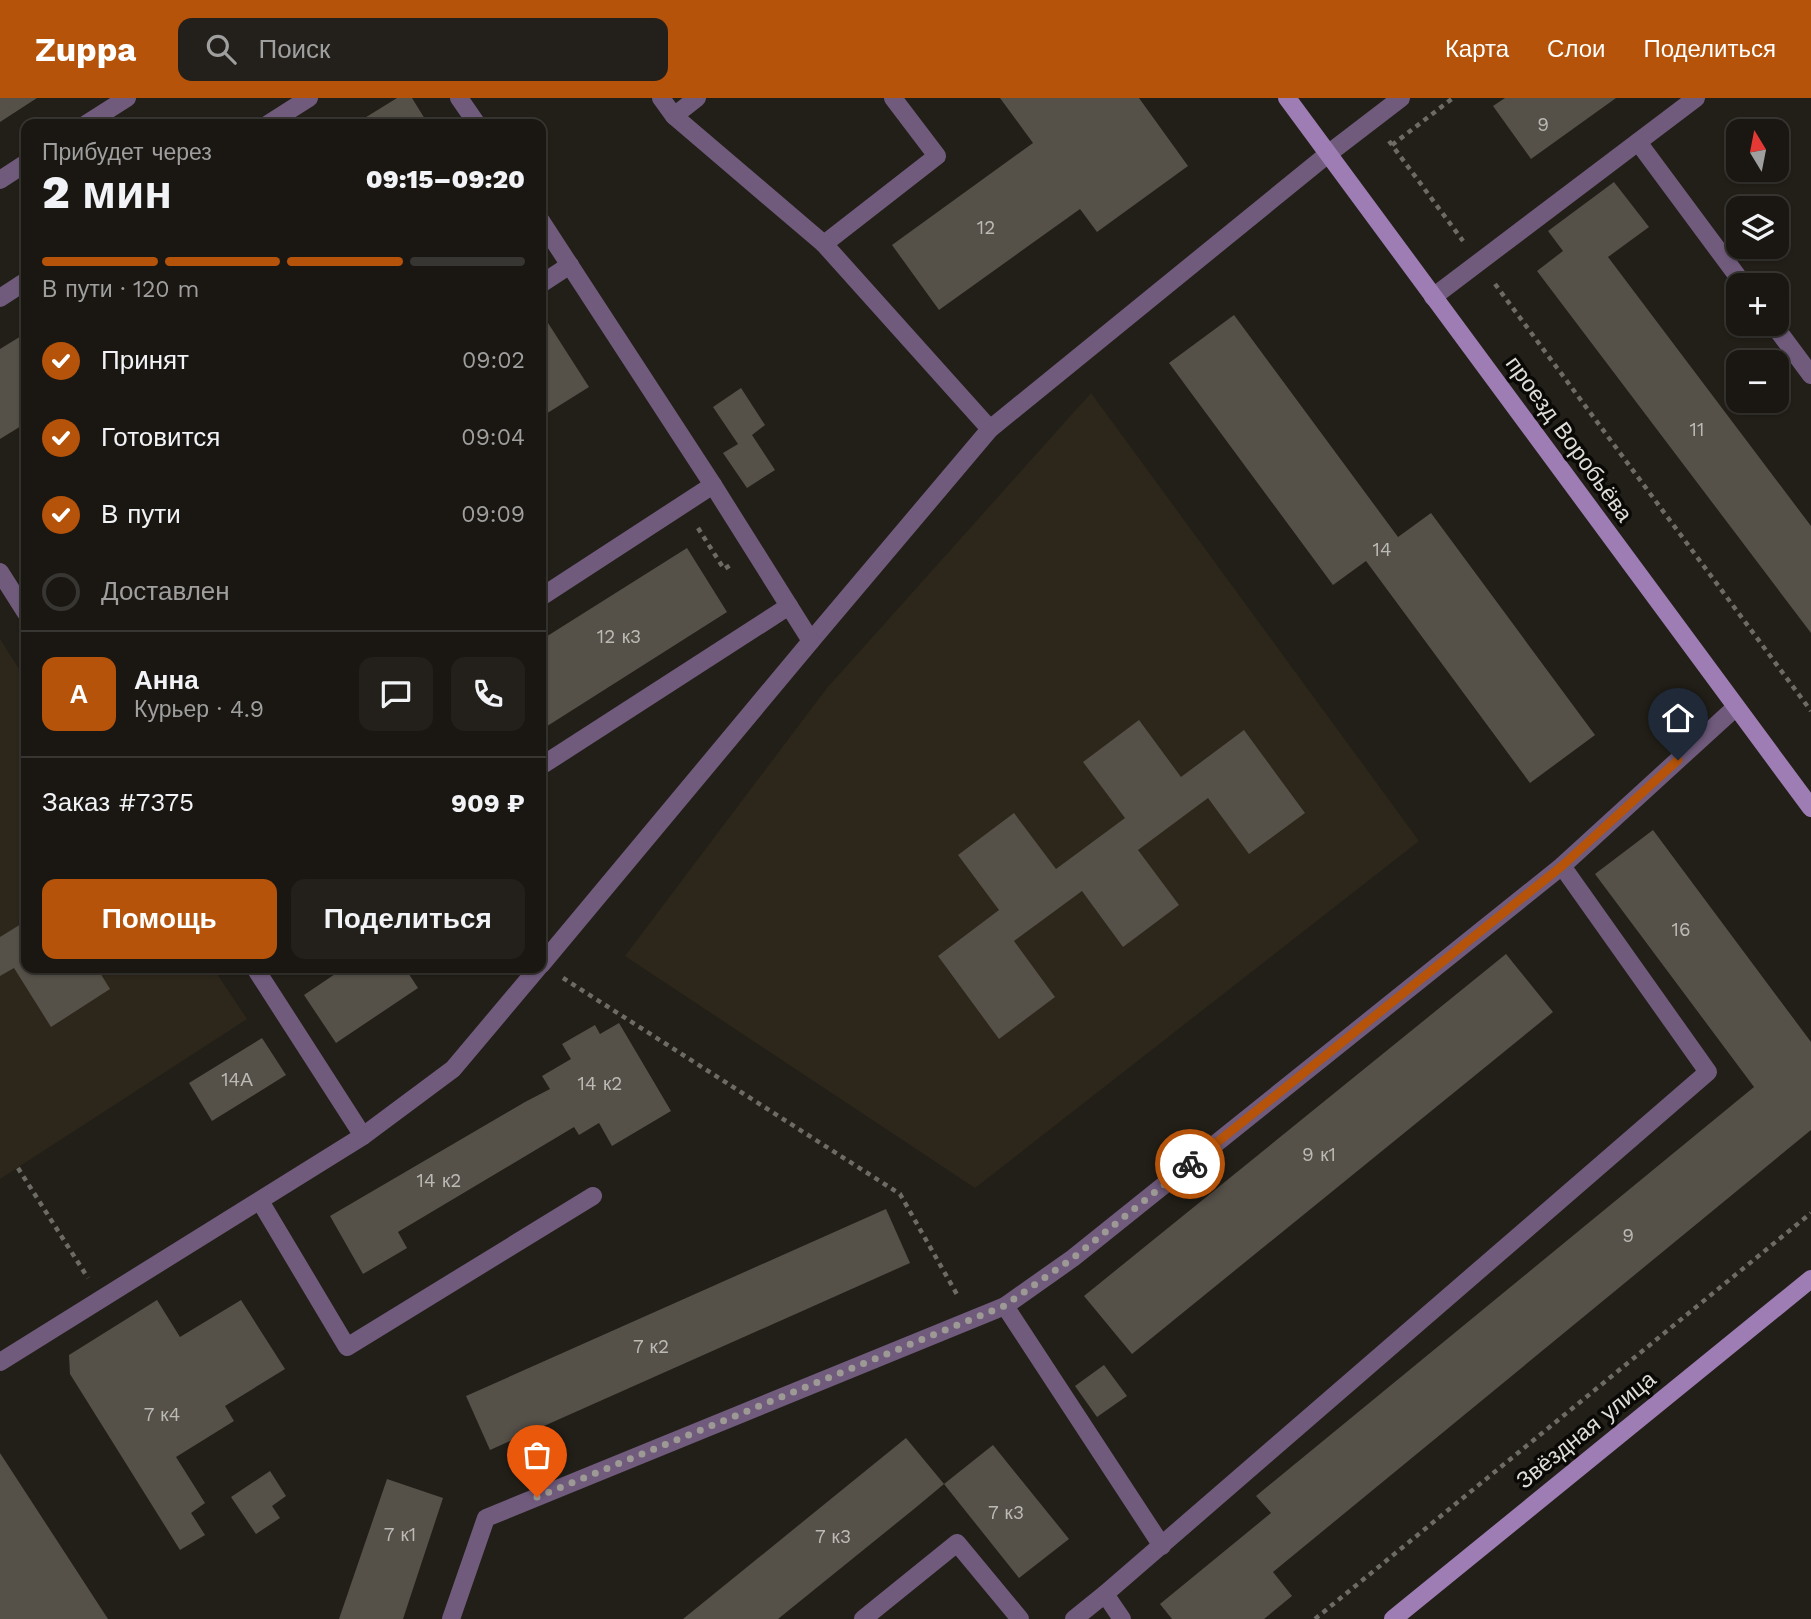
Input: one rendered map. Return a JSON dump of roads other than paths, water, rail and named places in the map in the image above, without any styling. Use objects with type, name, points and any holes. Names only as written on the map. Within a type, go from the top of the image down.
[{"type":"main road","name":"проезд Воробьёва","points":[[1287,98],[1811,808]]},
{"type":"main road","name":"Звёздная улица","points":[[1393,1619],[1811,1279]]},
{"type":"street","points":[[94,119],[127,98]]},
{"type":"street","points":[[276,119],[309,98]]},
{"type":"street","points":[[459,98],[474,119]]},
{"type":"street","points":[[661,98],[674,116],[824,244],[990,429]]},
{"type":"street","points":[[674,116],[697,98]]},
{"type":"street","points":[[824,244],[937,156],[893,98]]},
{"type":"street","points":[[546,959],[990,429],[1328,154],[1401,98]]},
{"type":"street","points":[[1433,297],[1696,98]]},
{"type":"street","points":[[1638,142],[1735,273]]},
{"type":"street","points":[[0,180],[21,166]]},
{"type":"street","points":[[546,229],[811,641]]},
{"type":"street","points":[[546,281],[570,265]]},
{"type":"street","points":[[0,298],[21,284]]},
{"type":"street","points":[[1782,336],[1811,375]]},
{"type":"street","points":[[546,594],[713,485]]},
{"type":"street","points":[[0,572],[21,605]]},
{"type":"street","points":[[546,763],[789,606]]},
{"type":"street","points":[[451,1619],[486,1518],[1004,1306],[1073,1258],[1562,866],[1736,707]]},
{"type":"street","points":[[1074,1619],[1162,1546],[1708,1072],[1562,866]]},
{"type":"street","points":[[258,973],[363,1136]]},
{"type":"street","points":[[0,1362],[363,1136],[453,1069],[534,973]]},
{"type":"street","points":[[260,1201],[347,1347],[593,1196]]},
{"type":"street","points":[[1004,1306],[1162,1546]]},
{"type":"street","points":[[863,1619],[957,1543],[1020,1619]]},
{"type":"street","points":[[1105,1594],[1122,1619]]}]
